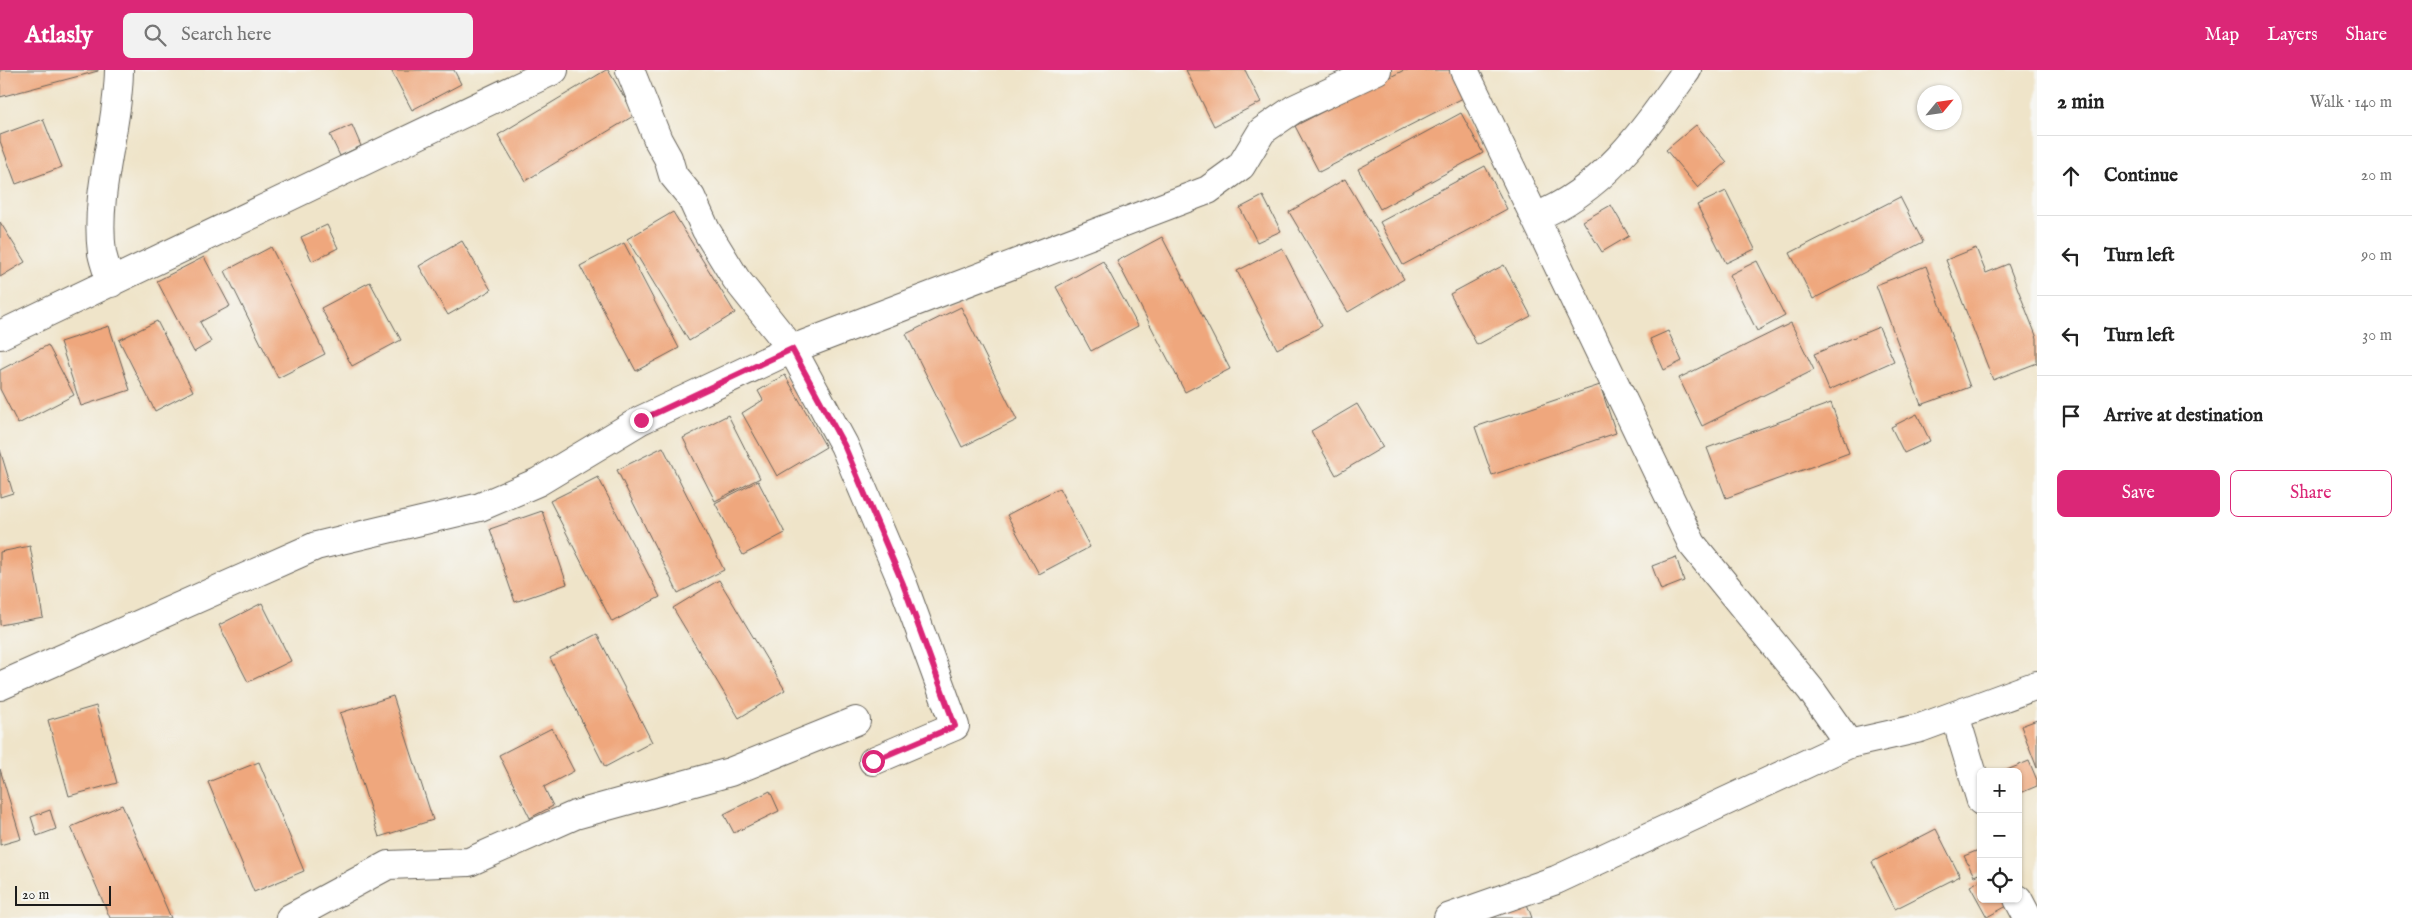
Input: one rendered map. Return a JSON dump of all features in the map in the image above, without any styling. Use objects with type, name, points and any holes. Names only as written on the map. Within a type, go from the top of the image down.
[{"type":"street","points":[[111,283],[102,255],[100,226],[102,182],[119,95],[119,70]]},
{"type":"street","points":[[0,335],[554,70]]},
{"type":"street","points":[[630,70],[658,140],[668,158],[673,175],[691,197],[706,230],[736,279],[792,349],[844,445],[903,584],[955,726],[873,761]]},
{"type":"street","points":[[0,686],[316,546],[488,503],[538,482],[641,420],[792,349],[1208,190],[1241,166],[1262,131],[1294,109],[1377,70]]},
{"type":"street","points":[[1464,70],[1692,544],[1811,690],[1849,744]]},
{"type":"street","points":[[1535,217],[1578,194],[1629,149],[1687,70]]},
{"type":"street","points":[[1448,918],[1556,880],[1849,744],[1920,728],[2037,685]]},
{"type":"street","points":[[1955,715],[1977,788]]},
{"type":"street","points":[[290,918],[388,865],[470,862],[575,815],[730,772],[856,721]]},
{"type":"street","points":[[2020,903],[2028,918]]},
{"type":"building","points":[[0,70],[98,70],[98,71],[0,97]]},
{"type":"building","points":[[391,70],[454,70],[461,84],[412,110]]},
{"type":"building","points":[[608,70],[635,115],[525,181],[498,135]]},
{"type":"building","points":[[1186,70],[1245,70],[1261,102],[1214,126]]},
{"type":"building","points":[[1404,70],[1451,70],[1465,97],[1319,172],[1295,126]]},
{"type":"building","points":[[1461,113],[1483,153],[1380,209],[1358,169]]},
{"type":"building","points":[[43,119],[62,167],[16,184],[0,141],[0,135]]},
{"type":"building","points":[[352,125],[361,146],[340,156],[330,135]]},
{"type":"building","points":[[1696,125],[1727,162],[1698,188],[1666,150]]},
{"type":"building","points":[[1485,166],[1507,209],[1403,265],[1380,222]]},
{"type":"building","points":[[1345,179],[1404,279],[1348,312],[1289,212]]},
{"type":"building","points":[[1726,191],[1755,249],[1726,263],[1697,205]]},
{"type":"building","points":[[1263,196],[1281,231],[1257,242],[1240,208]]},
{"type":"building","points":[[1900,197],[1923,242],[1813,299],[1790,253]]},
{"type":"building","points":[[1611,205],[1629,236],[1602,252],[1583,221]]},
{"type":"building","points":[[673,212],[735,313],[689,341],[627,239]]},
{"type":"building","points":[[0,222],[25,262],[0,277]]},
{"type":"building","points":[[327,225],[338,248],[312,261],[301,237]]},
{"type":"building","points":[[1162,237],[1230,369],[1185,392],[1117,261]]},
{"type":"building","points":[[462,241],[491,290],[448,315],[419,266]]},
{"type":"building","points":[[624,243],[679,348],[636,371],[580,266]]},
{"type":"building","points":[[271,247],[325,354],[278,378],[225,271]]},
{"type":"building","points":[[1282,248],[1322,326],[1277,349],[1237,271]]},
{"type":"building","points":[[1976,248],[1986,273],[2008,264],[2037,338],[2037,363],[1993,380],[1946,260]]},
{"type":"building","points":[[204,257],[230,306],[200,322],[211,342],[194,352],[157,281]]},
{"type":"building","points":[[1103,261],[1138,326],[1091,351],[1056,287]]},
{"type":"building","points":[[1757,261],[1785,316],[1757,331],[1729,275]]},
{"type":"building","points":[[1504,265],[1531,316],[1477,345],[1450,294]]},
{"type":"building","points":[[1926,266],[1970,387],[1921,405],[1876,285]]},
{"type":"building","points":[[370,282],[401,340],[352,366],[321,308]]},
{"type":"building","points":[[961,307],[1017,420],[962,447],[906,334]]},
{"type":"building","points":[[157,321],[193,391],[155,411],[119,340]]},
{"type":"building","points":[[1791,323],[1814,370],[1702,426],[1679,378]]},
{"type":"building","points":[[109,326],[130,390],[81,406],[60,342]]},
{"type":"building","points":[[1879,327],[1894,361],[1829,390],[1814,354]]},
{"type":"building","points":[[1668,331],[1682,361],[1664,370],[1650,339]]},
{"type":"building","points":[[48,345],[74,395],[18,424],[0,389],[0,370]]},
{"type":"building","points":[[785,375],[826,447],[777,476],[742,413],[763,400],[758,391]]},
{"type":"building","points":[[1600,385],[1616,433],[1492,475],[1475,427]]},
{"type":"building","points":[[1831,403],[1849,453],[1726,498],[1707,448]]},
{"type":"building","points":[[1357,404],[1383,447],[1336,475],[1311,431]]},
{"type":"building","points":[[1917,414],[1930,441],[1904,453],[1891,427]]},
{"type":"building","points":[[728,415],[760,478],[715,501],[683,438]]},
{"type":"building","points":[[663,447],[724,570],[678,593],[617,470]]},
{"type":"building","points":[[0,450],[13,493],[0,497]]},
{"type":"building","points":[[598,477],[660,597],[612,622],[550,501]]},
{"type":"building","points":[[758,481],[785,533],[743,555],[715,503]]},
{"type":"building","points":[[1059,488],[1090,547],[1039,574],[1007,515]]},
{"type":"building","points":[[542,511],[567,584],[515,602],[490,529]]},
{"type":"building","points":[[30,546],[43,617],[0,625],[0,552]]},
{"type":"building","points":[[1676,557],[1684,581],[1661,590],[1652,566]]},
{"type":"building","points":[[719,580],[785,690],[739,718],[673,608]]},
{"type":"building","points":[[262,603],[291,661],[248,682],[219,625]]},
{"type":"building","points":[[597,634],[652,742],[605,767],[550,658]]},
{"type":"building","points":[[393,696],[433,820],[379,837],[340,713]]},
{"type":"building","points":[[96,706],[117,783],[69,796],[48,720]]},
{"type":"building","points":[[2037,720],[2037,768],[2021,726]]},
{"type":"building","points":[[552,728],[574,771],[544,787],[553,806],[530,818],[499,755]]},
{"type":"building","points":[[2029,761],[2037,780],[2037,786],[2022,792],[2022,768],[2012,768]]},
{"type":"building","points":[[259,762],[304,871],[254,892],[208,782]]},
{"type":"building","points":[[0,769],[21,839],[0,845]]},
{"type":"building","points":[[770,791],[779,811],[734,833],[724,814]]},
{"type":"building","points":[[122,805],[171,918],[110,918],[71,827]]},
{"type":"building","points":[[50,810],[56,829],[37,836],[31,817]]},
{"type":"building","points":[[1936,829],[1960,876],[1895,909],[1872,862]]},
{"type":"building","points":[[1977,851],[1977,875],[1974,876],[1964,856]]},
{"type":"building","points":[[1977,882],[1977,899],[1970,886]]},
{"type":"building","points":[[1979,903],[2012,903],[1987,917]]},
{"type":"building","points":[[1527,904],[1532,918],[1491,918]]},
{"type":"route","points":[[641,420],[792,349],[844,445],[903,584],[955,726],[873,761]]}]
